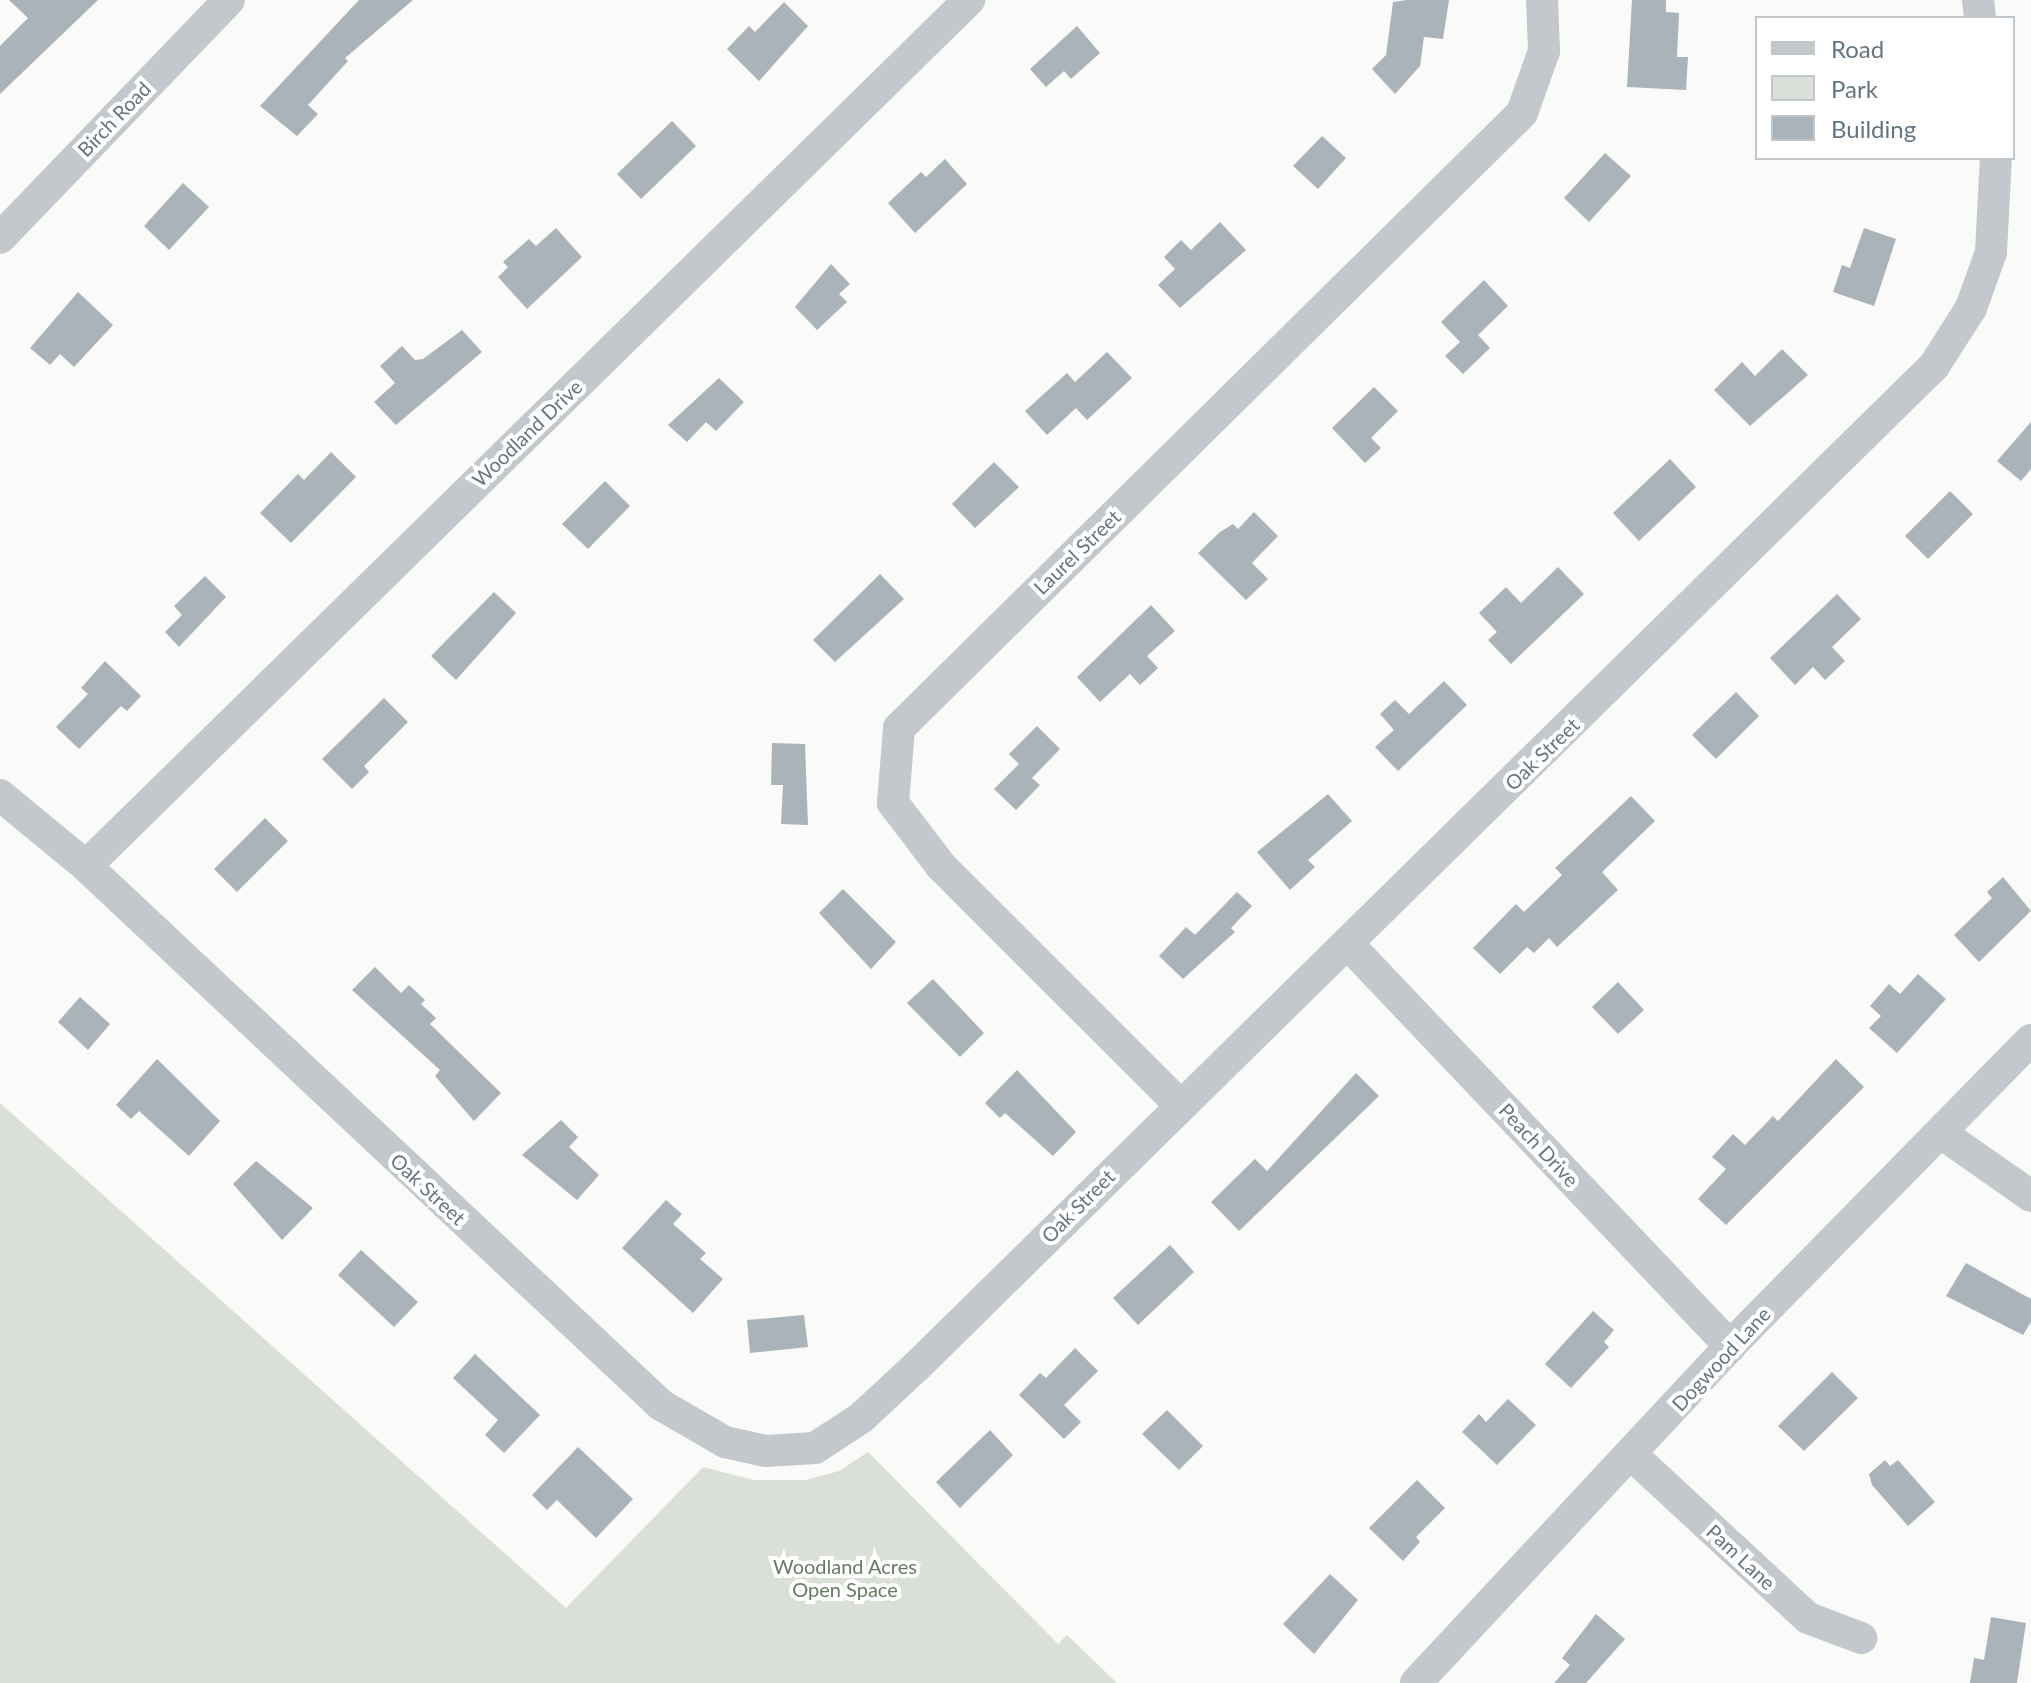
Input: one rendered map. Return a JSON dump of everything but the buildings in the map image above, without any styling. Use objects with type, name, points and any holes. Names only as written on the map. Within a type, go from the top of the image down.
[{"type":"street","name":"Birch Road","points":[[0,238],[229,0]]},
{"type":"street","name":"Woodland Drive","points":[[86,866],[969,0]]},
{"type":"street","name":"Laurel Street","points":[[1180,1105],[941,866],[893,803],[899,728],[1522,113],[1544,51],[1542,0]]},
{"type":"street","name":"Oak Street","points":[[0,795],[86,866],[661,1405],[725,1442],[766,1451],[815,1448],[861,1418],[1348,944],[1934,366],[1971,308],[1991,252],[1996,160]]},
{"type":"street","name":"Peach Drive","points":[[1348,944],[1730,1346]]},
{"type":"street","name":"Dogwood Lane","points":[[1416,1683],[1633,1456],[1730,1346],[2031,1040]]},
{"type":"street","points":[[1941,1133],[2031,1196]]},
{"type":"street","name":"Pam Lane","points":[[1633,1456],[1808,1618],[1861,1638]]},
{"type":"green space","name":"Woodland Acres Open Space","points":[[0,1103],[566,1608],[703,1467],[754,1480],[806,1480],[839,1471],[868,1452],[1058,1644],[1067,1635],[1117,1683],[0,1683]]}]
